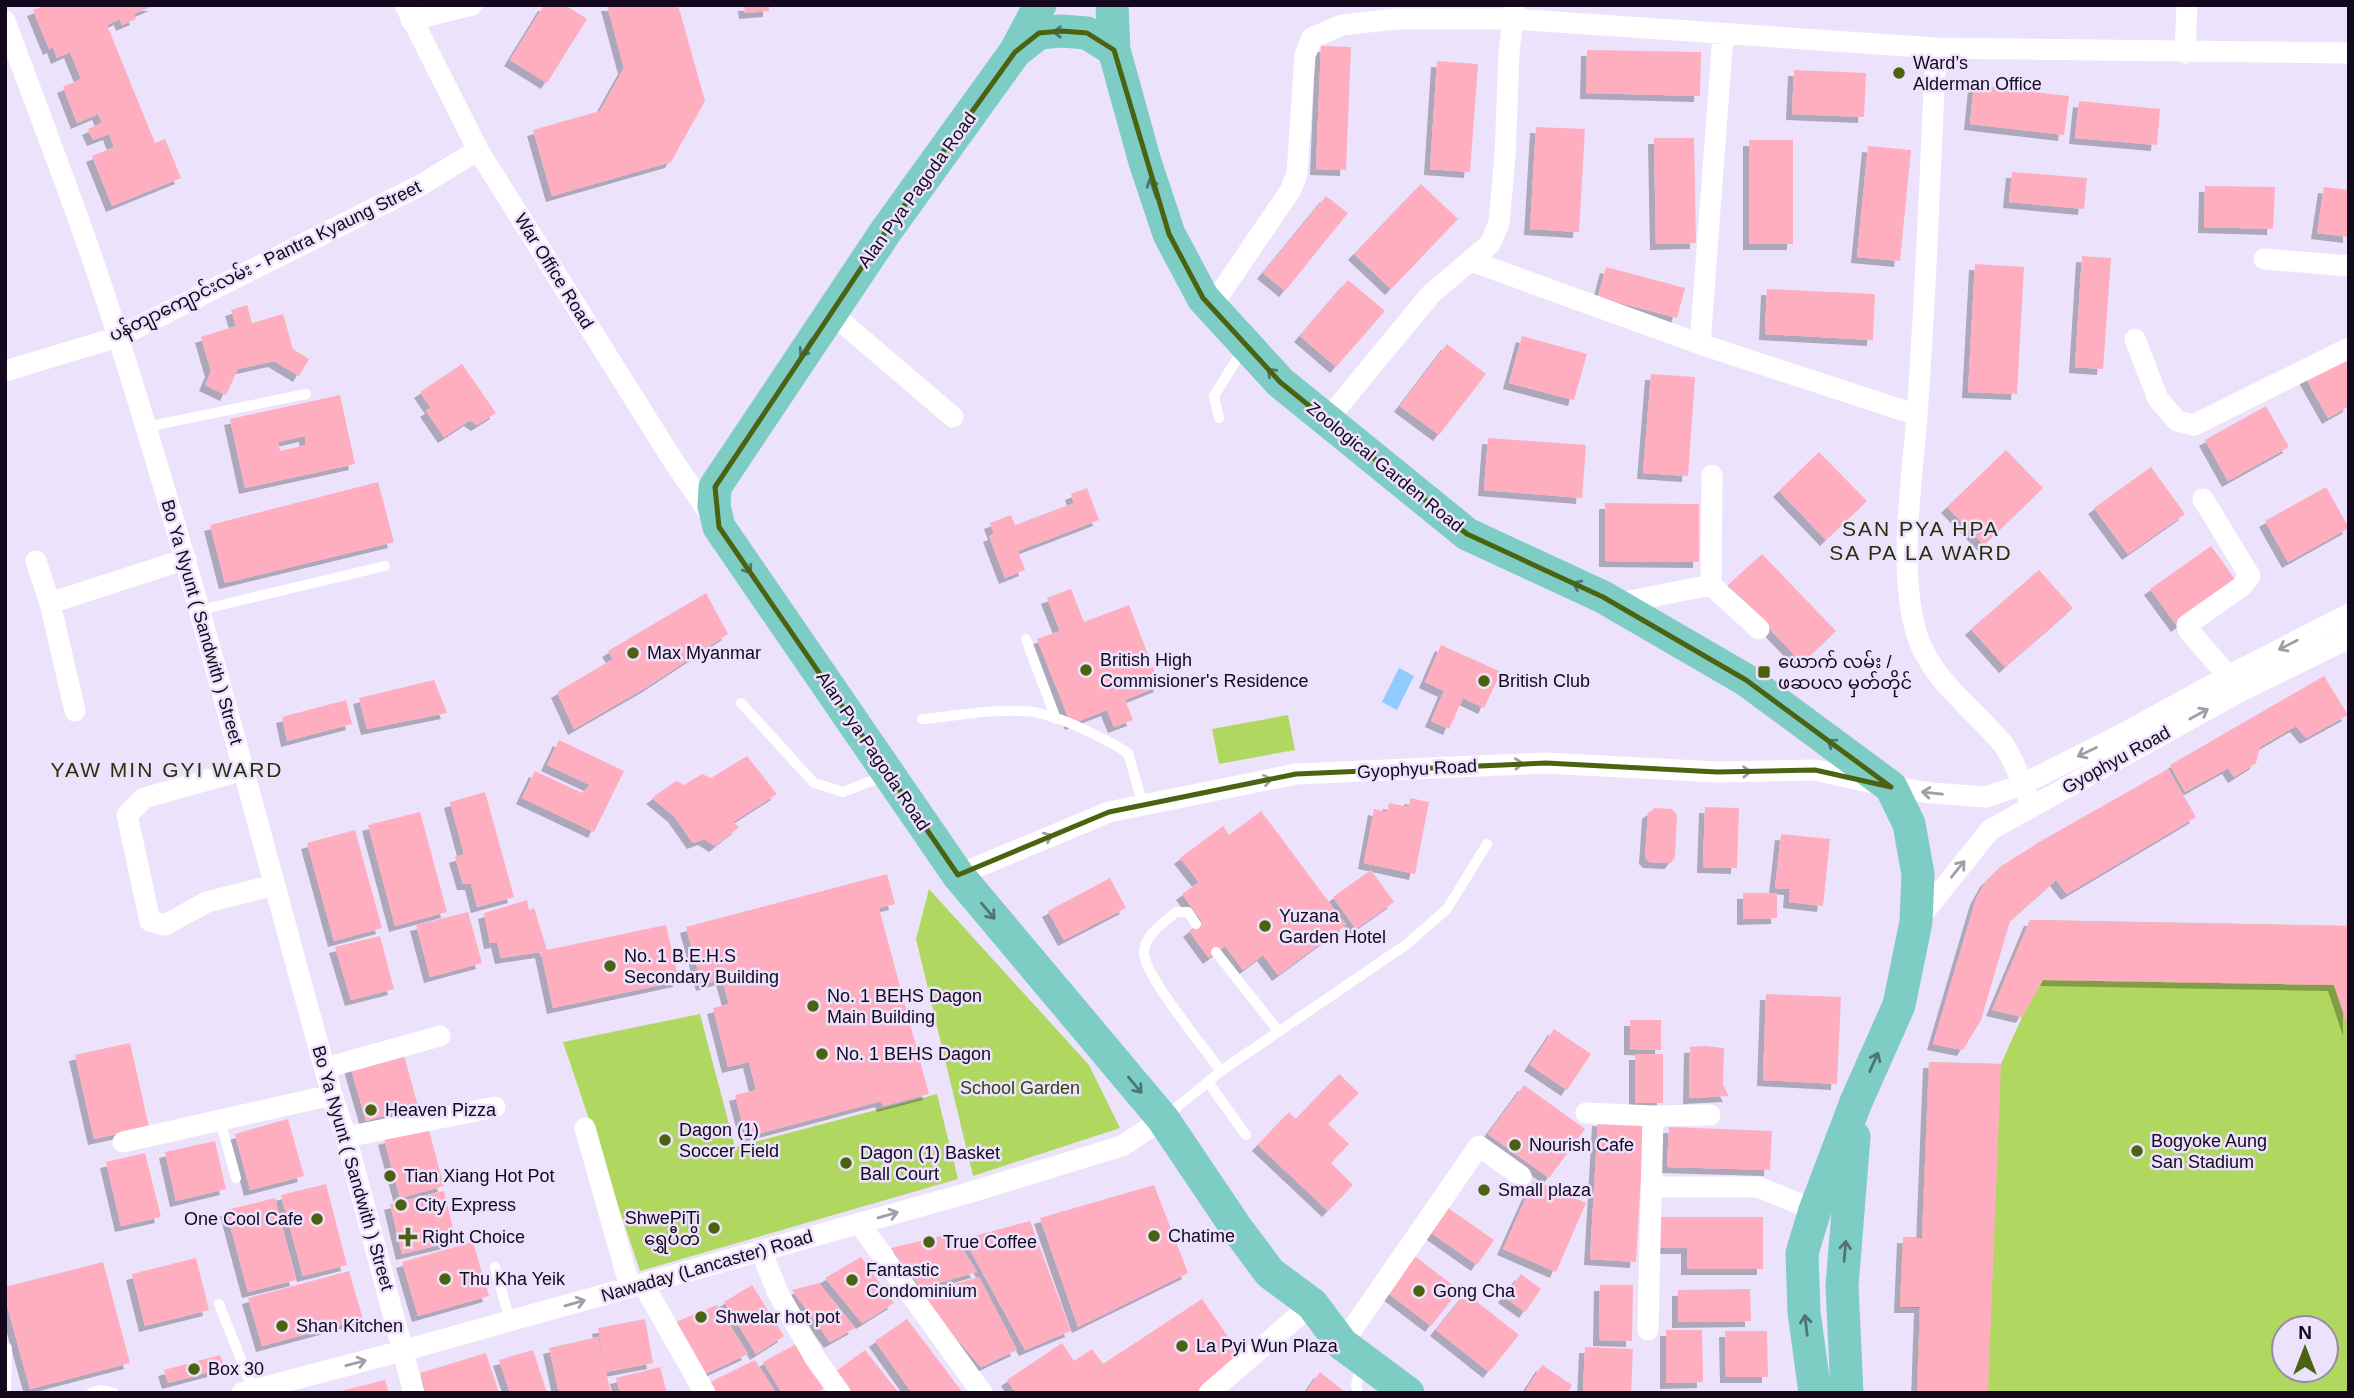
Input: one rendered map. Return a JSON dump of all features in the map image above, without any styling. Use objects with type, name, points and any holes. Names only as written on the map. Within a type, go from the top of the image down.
[{"type":"main road","points":[[1015,52],[1040,5]]},
{"type":"main road","name":"Zoological Garden Road","points":[[1112,5],[1114,50],[1144,163],[1169,234],[1203,298],[1280,382],[1467,534],[1614,604],[1746,680],[1891,787]]},
{"type":"main road","points":[[1015,52],[1038,33],[1062,30],[1087,33],[1114,50]]},
{"type":"main road","name":"Alan Pya Pagoda Road","points":[[1015,52],[830,312],[715,487],[714,506],[719,527],[958,875],[1163,1119],[1270,1273],[1311,1304],[1352,1351],[1408,1393]]},
{"type":"main road","name":"Gyophyu Road","points":[[1815,1393],[1804,1312],[1802,1253],[1815,1210],[1856,1102],[1899,1005],[1916,922],[1919,873],[1909,824],[1891,787]]},
{"type":"main road","points":[[1847,1393],[1842,1286],[1856,1102]]},
{"type":"street","points":[[408,13],[471,5]]},
{"type":"street","points":[[2185,53],[2187,5]]},
{"type":"street","points":[[1211,307],[1290,191],[1297,174],[1305,55],[1312,38],[1342,25],[1514,12],[1723,35],[1936,48],[2349,53]]},
{"type":"street","points":[[1327,420],[1431,294],[1490,244],[1499,223],[1514,12]]},
{"type":"street","name":"War Office Road","points":[[408,13],[478,150],[674,462],[719,527]]},
{"type":"street","name":"Bo Ya Nyunt ( Sandwith ) Street","points":[[5,22],[118,337],[186,559],[414,1393]]},
{"type":"street","points":[[1700,344],[1723,35]]},
{"type":"street","points":[[1936,48],[1917,415],[1910,495],[1908,585],[1916,633],[1931,666],[2003,745],[2016,764],[2021,785],[2032,806]]},
{"type":"street","name":"ပန်တျာကျောင်းလမ်း - Pantra Kyaung Street","points":[[5,371],[118,337],[421,185],[478,150]]},
{"type":"street","points":[[2264,258],[2349,266]]},
{"type":"street","points":[[1471,261],[1700,344],[1917,415]]},
{"type":"street","points":[[830,312],[953,418]]},
{"type":"street","points":[[2135,339],[2158,399],[2177,421],[2194,425],[2349,348]]},
{"type":"street","points":[[1712,475],[1711,585],[1759,629]]},
{"type":"street","points":[[2203,499],[2250,576],[2241,587],[2187,625],[2189,631],[2228,676]]},
{"type":"street","points":[[50,603],[186,559]]},
{"type":"street","points":[[36,561],[50,603],[75,711]]},
{"type":"street","points":[[1614,604],[1711,585]]},
{"type":"street","name":"Gyophyu Road","points":[[958,875],[1109,812],[1296,774],[1546,763],[1717,772],[1815,770],[1891,787],[1986,797],[2021,785],[2121,735],[2349,614]]},
{"type":"street","name":"Gyophyu Road","points":[[1916,922],[1990,830],[2236,693],[2349,638]]},
{"type":"street","points":[[244,770],[144,798],[127,814],[150,921],[165,925],[207,902],[274,885]]},
{"type":"street","points":[[325,1068],[440,1036]]},
{"type":"street","points":[[123,1142],[332,1095]]},
{"type":"street","points":[[346,1138],[495,1107]]},
{"type":"street","points":[[1586,1113],[1710,1115]]},
{"type":"street","points":[[1648,1330],[1653,1116]]},
{"type":"street","name":"Nawaday (Lancaster) Road","points":[[247,1391],[323,1383],[402,1351],[761,1251],[1122,1146],[1163,1119]]},
{"type":"street","points":[[585,1128],[637,1286],[705,1393]]},
{"type":"street","points":[[1352,1351],[1479,1146],[1521,1176]]},
{"type":"street","points":[[1652,1187],[1758,1188],[1815,1210]]},
{"type":"street","points":[[859,1223],[982,1393]]},
{"type":"street","points":[[761,1251],[778,1293],[815,1358],[840,1393]]},
{"type":"street","points":[[1209,1393],[1311,1304]]},
{"type":"lane","points":[[1219,418],[1214,396],[1246,345]]},
{"type":"lane","points":[[146,427],[306,394]]},
{"type":"lane","points":[[200,610],[386,566]]},
{"type":"lane","points":[[1026,639],[1056,719]]},
{"type":"lane","points":[[741,703],[814,783],[844,792],[888,774]]},
{"type":"lane","points":[[922,719],[1027,710],[1056,719],[1110,742],[1128,753],[1143,805]]},
{"type":"lane","points":[[1163,1119],[1221,1071],[1407,944],[1447,909],[1487,844]]},
{"type":"lane","points":[[1196,924],[1188,912],[1176,912],[1150,935],[1144,954],[1151,974],[1221,1071]]},
{"type":"lane","points":[[1216,952],[1279,1032]]},
{"type":"lane","points":[[1208,1082],[1246,1135]]},
{"type":"lane","points":[[220,1120],[236,1178]]},
{"type":"lane","points":[[495,1267],[510,1321]]},
{"type":"lane","points":[[219,1304],[236,1341],[247,1391]]},
{"type":"lane","points":[[6,1393],[7,1348]]},
{"type":"lane","points":[[1352,1351],[1358,1393]]},
{"type":"lane","points":[[91,1393],[100,1390],[114,1393]]},
{"type":"highlighted area","points":[[1062,31],[1087,33],[1114,50],[1169,234],[1203,298],[1280,382],[1467,534],[1603,597],[1746,680],[1891,787],[1815,770],[1717,772],[1546,763],[1296,774],[1109,812],[958,875],[719,527],[715,487],[886,231],[1015,52],[1039,33]]},
{"type":"green space","points":[[1288,715],[1295,750],[1219,764],[1212,729]]},
{"type":"green space","name":"School Garden","points":[[929,889],[1089,1065],[1120,1128],[973,1176],[916,939]]},
{"type":"green space","name":"Bogyoke Aung San Stadium","points":[[2030,920],[2349,926],[2349,1393],[1917,1393],[1920,1308],[1900,1307],[1903,1237],[1922,1237],[1929,1062],[2001,1064],[2022,1017],[1992,1010]]},
{"type":"green space","name":"Dagon (1) Soccer Field","points":[[700,1014],[735,1147],[937,1094],[958,1179],[640,1271],[563,1042]]},
{"type":"water","points":[[1399,668],[1414,676],[1397,710],[1382,702]]},
{"type":"building","points":[[46,5],[155,5],[134,14],[136,19],[122,25],[120,19],[107,25],[155,143],[165,139],[181,178],[112,206],[92,156],[114,147],[109,134],[93,140],[88,129],[102,123],[98,114],[77,123],[63,87],[81,79],[70,52],[57,58],[53,47],[49,49],[33,10]]},
{"type":"building","points":[[544,5],[565,5],[587,19],[547,83],[510,60]]},
{"type":"building","points":[[607,5],[678,5],[705,101],[671,162],[552,196],[533,130],[600,111],[624,68]]},
{"type":"building","points":[[744,5],[769,5],[769,11],[745,13]]},
{"type":"building","points":[[1321,46],[1351,47],[1346,170],[1316,169]]},
{"type":"building","points":[[1587,50],[1701,52],[1700,96],[1586,93]]},
{"type":"building","points":[[1437,61],[1478,64],[1470,172],[1430,169]]},
{"type":"building","points":[[1794,70],[1866,73],[1864,117],[1792,114]]},
{"type":"building","points":[[1974,85],[2069,96],[2064,135],[1970,124]]},
{"type":"building","points":[[2079,101],[2160,109],[2157,145],[2075,138]]},
{"type":"building","points":[[1536,127],[1585,129],[1579,232],[1530,229]]},
{"type":"building","points":[[1654,138],[1694,138],[1696,243],[1656,244]]},
{"type":"building","points":[[1749,140],[1793,140],[1793,244],[1749,244]]},
{"type":"building","points":[[1868,146],[1911,150],[1900,261],[1857,257]]},
{"type":"building","points":[[2012,172],[2087,178],[2084,209],[2009,202]]},
{"type":"building","points":[[1421,184],[1458,219],[1391,289],[1354,254]]},
{"type":"building","points":[[2205,186],[2275,187],[2273,229],[2204,227]]},
{"type":"building","points":[[2324,187],[2349,190],[2349,237],[2317,233]]},
{"type":"building","points":[[1326,196],[1348,213],[1285,291],[1263,273]]},
{"type":"building","points":[[2082,256],[2111,258],[2103,369],[2075,367]]},
{"type":"building","points":[[1975,264],[2024,267],[2017,394],[1968,392]]},
{"type":"building","points":[[1606,267],[1685,288],[1677,318],[1598,297]]},
{"type":"building","points":[[1348,280],[1385,311],[1336,367],[1300,336]]},
{"type":"building","points":[[1767,289],[1875,294],[1873,340],[1765,334]]},
{"type":"building","points":[[247,305],[252,323],[283,314],[293,349],[309,359],[299,376],[274,361],[238,369],[226,395],[205,385],[211,371],[201,337],[236,326],[231,310]]},
{"type":"building","points":[[1522,336],[1587,354],[1574,400],[1509,383]]},
{"type":"building","points":[[1447,344],[1486,374],[1439,435],[1400,406]]},
{"type":"building","points":[[2349,353],[2349,406],[2328,418],[2305,377]]},
{"type":"building","points":[[462,364],[496,413],[477,425],[470,420],[444,437],[426,411],[431,408],[420,392]]},
{"type":"building","points":[[1651,374],[1695,377],[1688,476],[1643,473]]},
{"type":"building","points":[[340,395],[355,464],[245,488],[230,419]],"holes":[[[305,436],[306,445],[280,451],[278,442]]]},
{"type":"building","points":[[2266,406],[2289,447],[2228,481],[2205,440]]},
{"type":"building","points":[[1488,438],[1586,445],[1582,498],[1484,490]]},
{"type":"building","points":[[2006,450],[2043,488],[1984,545],[1947,507]]},
{"type":"building","points":[[1819,452],[1867,501],[1826,540],[1779,491]]},
{"type":"building","points":[[2151,467],[2185,514],[2128,554],[2094,508]]},
{"type":"building","points":[[378,482],[394,542],[225,583],[210,525]]},
{"type":"building","points":[[2326,487],[2349,528],[2288,562],[2265,521]]},
{"type":"building","points":[[1087,488],[1099,520],[1018,551],[1025,570],[1005,578],[989,536],[994,534],[990,523],[1011,515],[1015,525],[1074,503],[1071,494]]},
{"type":"building","points":[[1605,503],[1699,504],[1699,562],[1605,561]]},
{"type":"building","points":[[2211,546],[2237,582],[2177,626],[2150,589]]},
{"type":"building","points":[[1762,554],[1836,631],[1802,663],[1728,585]]},
{"type":"building","points":[[2039,570],[2073,608],[2005,667],[1971,629]]},
{"type":"building","points":[[1071,589],[1084,622],[1129,605],[1160,686],[1125,700],[1133,720],[1114,727],[1107,710],[1071,724],[1037,639],[1060,631],[1047,598]]},
{"type":"building","points":[[706,593],[728,634],[647,687],[574,729],[557,692],[613,659],[608,651]]},
{"type":"building","points":[[1441,645],[1501,672],[1484,708],[1463,698],[1449,729],[1431,721],[1444,691],[1425,682]]},
{"type":"building","points":[[2324,676],[2348,715],[2306,738],[2296,726],[2260,747],[2256,763],[2234,777],[2228,768],[2185,792],[2170,765]]},
{"type":"building","points":[[434,680],[447,713],[367,729],[359,698]]},
{"type":"building","points":[[346,700],[352,724],[287,741],[282,717]]},
{"type":"building","points":[[559,740],[624,771],[594,832],[522,798],[535,771],[582,793],[590,785],[547,765]]},
{"type":"building","points":[[747,756],[777,794],[733,822],[739,827],[715,846],[704,839],[693,843],[674,816],[652,798],[676,781],[684,785],[702,774],[711,778]]},
{"type":"building","points":[[2168,769],[2196,817],[2067,894],[2056,880],[2010,921],[1981,1020],[1963,1050],[1933,1044],[1976,899],[1986,881],[2000,867],[2041,841]]},
{"type":"building","points":[[485,792],[514,897],[477,907],[471,884],[463,884],[455,857],[464,854],[450,802]]},
{"type":"building","points":[[1410,798],[1429,802],[1415,874],[1364,863],[1374,809],[1387,812],[1389,803],[1409,807]]},
{"type":"building","points":[[1705,807],[1739,808],[1737,868],[1703,867]]},
{"type":"building","points":[[1655,808],[1672,809],[1677,815],[1675,857],[1671,863],[1649,862],[1645,858],[1648,813]]},
{"type":"building","points":[[1261,811],[1346,925],[1278,975],[1263,955],[1243,970],[1225,946],[1209,958],[1189,931],[1202,921],[1182,894],[1199,882],[1180,858],[1223,826],[1229,835]]},
{"type":"building","points":[[420,812],[447,912],[395,926],[368,825]]},
{"type":"building","points":[[355,830],[382,928],[334,941],[307,843]]},
{"type":"building","points":[[1781,834],[1830,839],[1823,906],[1789,902],[1790,889],[1775,888]]},
{"type":"building","points":[[1371,870],[1394,902],[1356,929],[1333,897]]},
{"type":"building","name":"No. 1 BEHS Dagon Main Building","points":[[887,874],[895,904],[879,908],[929,1094],[883,1106],[881,1101],[746,1137],[735,1095],[756,1090],[749,1062],[728,1067],[713,1008],[729,1004],[722,979],[702,985],[686,927]]},
{"type":"building","points":[[1110,878],[1126,908],[1064,940],[1048,911]]},
{"type":"building","points":[[1743,893],[1777,893],[1777,918],[1743,919]]},
{"type":"building","name":"No. 1 B.E.H.S Secondary Building","points":[[527,900],[529,910],[534,908],[547,950],[666,925],[679,981],[553,1008],[541,952],[501,958],[497,942],[490,943],[484,913]]},
{"type":"building","points":[[468,912],[482,963],[430,977],[416,925]]},
{"type":"building","points":[[2030,920],[2349,926],[2349,1030],[2334,985],[2043,980],[2022,1017],[1992,1010]]},
{"type":"building","points":[[380,936],[394,989],[351,1000],[335,947]]},
{"type":"building","points":[[1766,994],[1841,997],[1837,1084],[1763,1080]]},
{"type":"building","points":[[1630,1020],[1661,1020],[1661,1050],[1630,1049]]},
{"type":"building","points":[[1554,1029],[1591,1054],[1567,1090],[1530,1065]]},
{"type":"building","points":[[130,1043],[149,1127],[94,1139],[75,1055]]},
{"type":"building","points":[[1690,1047],[1724,1048],[1723,1085],[1729,1096],[1689,1098]]},
{"type":"building","points":[[402,1048],[418,1106],[366,1121],[349,1062]]},
{"type":"building","points":[[1635,1054],[1663,1054],[1663,1103],[1635,1103]]},
{"type":"building","points":[[1929,1062],[2001,1064],[1988,1393],[1917,1393],[1920,1307],[1900,1307],[1903,1237],[1922,1238]]},
{"type":"building","points":[[1339,1074],[1359,1093],[1328,1124],[1349,1144],[1331,1163],[1353,1185],[1328,1211],[1258,1145],[1289,1112],[1296,1119]]},
{"type":"building","points":[[1524,1085],[1585,1129],[1549,1178],[1488,1134]]},
{"type":"building","points":[[288,1119],[304,1176],[250,1190],[235,1134]]},
{"type":"building","points":[[1598,1120],[1644,1123],[1636,1262],[1590,1259]]},
{"type":"building","points":[[428,1127],[444,1186],[400,1198],[384,1139]]},
{"type":"building","points":[[1669,1127],[1772,1131],[1770,1170],[1667,1167]]},
{"type":"building","points":[[215,1141],[226,1189],[176,1201],[165,1152]]},
{"type":"building","points":[[145,1153],[161,1217],[121,1226],[106,1162]]},
{"type":"building","points":[[1534,1180],[1586,1203],[1556,1272],[1503,1249]]},
{"type":"building","points":[[326,1184],[347,1265],[303,1276],[281,1195]]},
{"type":"building","points":[[1154,1185],[1188,1273],[1078,1327],[1040,1218]]},
{"type":"building","points":[[444,1191],[456,1241],[402,1254],[390,1204]]},
{"type":"building","points":[[275,1198],[296,1280],[248,1292],[226,1210]]},
{"type":"building","points":[[1448,1208],[1494,1240],[1477,1265],[1430,1232]]},
{"type":"building","points":[[1659,1217],[1763,1217],[1763,1269],[1687,1269],[1687,1248],[1659,1248]]},
{"type":"building","points":[[1030,1221],[1071,1331],[1025,1350],[964,1239]]},
{"type":"building","points":[[953,1233],[977,1272],[921,1288],[891,1248]]},
{"type":"building","name":"Thu Kha Yeik","points":[[473,1242],[489,1296],[418,1316],[402,1262]]},
{"type":"building","points":[[1412,1254],[1459,1290],[1431,1326],[1384,1290]]},
{"type":"building","points":[[861,1257],[894,1303],[862,1323],[825,1278]]},
{"type":"building","points":[[196,1258],[209,1310],[145,1326],[132,1274]]},
{"type":"building","points":[[103,1262],[130,1363],[30,1389],[5,1298],[5,1287]]},
{"type":"building","points":[[349,1271],[363,1319],[262,1346],[248,1298]]},
{"type":"building","points":[[1521,1274],[1541,1289],[1525,1312],[1504,1297]]},
{"type":"building","points":[[979,1277],[1017,1350],[981,1367],[918,1294]]},
{"type":"building","points":[[819,1283],[855,1328],[830,1342],[792,1290]]},
{"type":"building","points":[[752,1285],[784,1336],[756,1354],[724,1302]]},
{"type":"building","points":[[1600,1285],[1633,1285],[1632,1341],[1599,1340]]},
{"type":"building","points":[[1750,1289],[1751,1321],[1678,1322],[1678,1290]]},
{"type":"building","points":[[1466,1293],[1519,1335],[1489,1372],[1436,1330]]},
{"type":"building","name":"La Pyi Wun Plaza","points":[[1202,1299],[1244,1360],[1195,1393],[1016,1393],[1007,1380],[1062,1343],[1074,1361],[1092,1349],[1103,1364]]},
{"type":"building","points":[[717,1305],[748,1354],[705,1374],[676,1322]]},
{"type":"building","points":[[645,1319],[653,1363],[606,1372],[611,1393],[559,1393],[549,1348],[598,1337],[605,1365],[598,1328]]},
{"type":"building","points":[[907,1319],[963,1393],[912,1393],[875,1341]]},
{"type":"building","points":[[1666,1330],[1702,1330],[1703,1382],[1666,1383]]},
{"type":"building","points":[[1725,1331],[1767,1331],[1768,1377],[1726,1377]]},
{"type":"building","points":[[796,1344],[825,1387],[817,1393],[782,1393],[763,1362]]},
{"type":"building","points":[[1585,1347],[1633,1349],[1631,1393],[1583,1393]]},
{"type":"building","points":[[533,1350],[547,1393],[510,1393],[499,1360]]},
{"type":"building","points":[[865,1350],[899,1393],[845,1393],[832,1374]]},
{"type":"building","points":[[486,1353],[499,1393],[426,1393],[420,1373]]},
{"type":"building","name":"Box 30","points":[[220,1355],[225,1368],[168,1383],[164,1370]]},
{"type":"building","points":[[755,1360],[776,1393],[714,1393],[708,1383]]},
{"type":"building","points":[[1542,1365],[1572,1385],[1567,1393],[1530,1393],[1526,1390]]},
{"type":"building","points":[[660,1367],[667,1393],[620,1393],[616,1378]]},
{"type":"building","points":[[1320,1372],[1346,1393],[1305,1393]]},
{"type":"building","points":[[385,1380],[389,1393],[337,1393],[337,1392]]},
{"type":"place","name":"Ward’s Alderman Office","points":[[1899,73]]},
{"type":"place","name":"Max Myanmar","points":[[633,653]]},
{"type":"place","name":"British High Commisioner's Residence","points":[[1086,670]]},
{"type":"place","name":"ယောက် လမ်း / ဖဆပလ မှတ်တိုင်","points":[[1764,672]]},
{"type":"place","name":"British Club","points":[[1484,681]]},
{"type":"place","name":"Yuzana Garden Hotel","points":[[1265,926]]},
{"type":"place","name":"No. 1 B.E.H.S Secondary Building","points":[[610,966]]},
{"type":"place","name":"No. 1 BEHS Dagon Main Building","points":[[813,1006]]},
{"type":"place","name":"No. 1 BEHS Dagon","points":[[822,1054]]},
{"type":"place","name":"Heaven Pizza","points":[[371,1110]]},
{"type":"place","name":"Dagon (1) Soccer Field","points":[[665,1140]]},
{"type":"place","name":"Nourish Cafe","points":[[1515,1145]]},
{"type":"place","name":"Bogyoke Aung San Stadium","points":[[2137,1151]]},
{"type":"place","name":"Dagon (1) Basket Ball Court","points":[[846,1163]]},
{"type":"place","name":"Tian Xiang Hot Pot","points":[[390,1176]]},
{"type":"place","name":"Small plaza","points":[[1484,1190]]},
{"type":"place","name":"City Express","points":[[401,1205]]},
{"type":"place","name":"One Cool Cafe","points":[[317,1219]]},
{"type":"place","name":"ShwePiTi ရွှေပီတိ","points":[[714,1228]]},
{"type":"place","name":"Chatime","points":[[1154,1236]]},
{"type":"place","name":"Right Choice","points":[[408,1237]]},
{"type":"place","name":"True Coffee","points":[[929,1242]]},
{"type":"place","name":"Thu Kha Yeik","points":[[445,1279]]},
{"type":"place","name":"Fantastic Condominium","points":[[852,1280]]},
{"type":"place","name":"Gong Cha","points":[[1419,1291]]},
{"type":"place","name":"Shwelar hot pot","points":[[701,1317]]},
{"type":"place","name":"Shan Kitchen","points":[[282,1326]]},
{"type":"place","name":"La Pyi Wun Plaza","points":[[1182,1346]]},
{"type":"place","name":"Box 30","points":[[194,1369]]},
{"type":"district","name":"SAN PYA HPA SA PA LA WARD","points":[[1921,541]]},
{"type":"district","name":"YAW MIN GYI WARD","points":[[167,770]]}]
